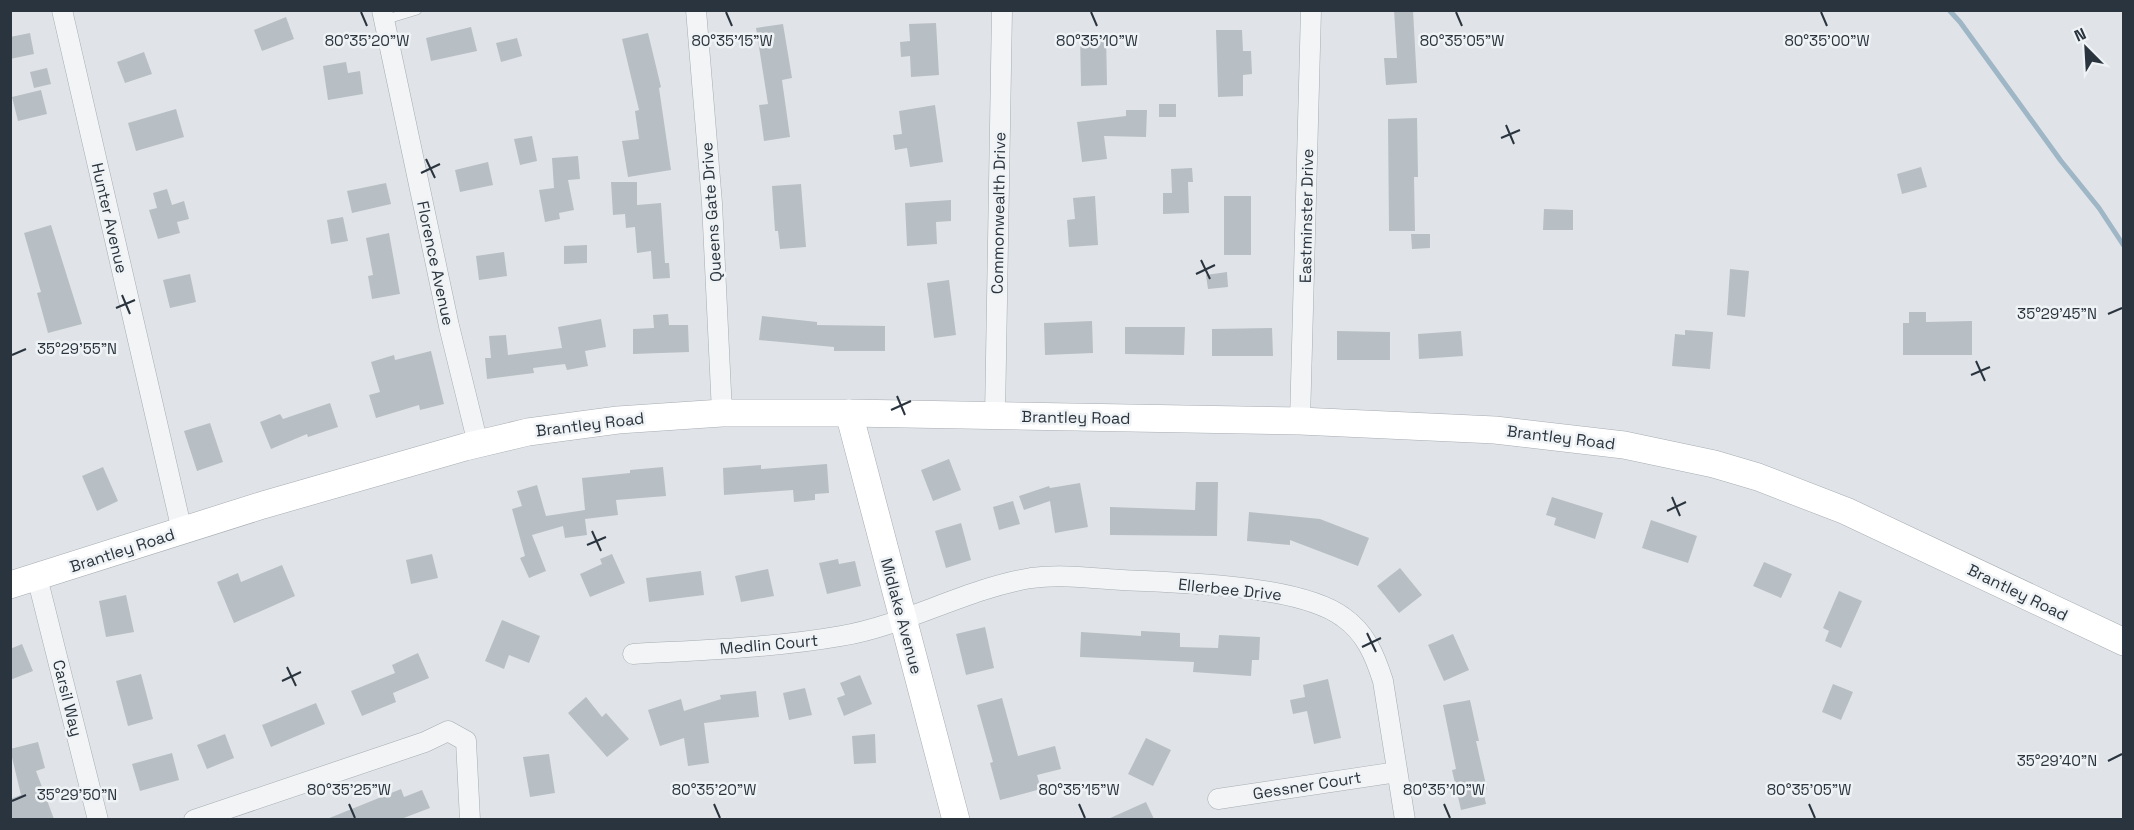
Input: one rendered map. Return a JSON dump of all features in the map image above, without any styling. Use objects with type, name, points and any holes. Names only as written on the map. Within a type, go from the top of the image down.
[{"type":"street","name":"Hunter Avenue","points":[[62,10],[182,531]]},
{"type":"street","name":"Queens Gate Drive","points":[[696,10],[712,203],[722,413]]},
{"type":"street","name":"Commonwealth Drive","points":[[995,416],[1002,10]]},
{"type":"street","name":"Eastminster Drive","points":[[1300,422],[1311,10]]},
{"type":"street","name":"Florence Avenue","points":[[383,15],[449,326],[478,444]]},
{"type":"street","name":"Brantley Road","points":[[10,585],[263,505],[478,444],[528,432],[618,420],[722,413],[849,413],[1300,422],[1495,430],[1624,445],[1714,464],[1758,477],[1846,511],[2124,642]]},
{"type":"street","name":"Midlake Avenue","points":[[849,413],[956,819]]},
{"type":"street","name":"Carsil Way","points":[[37,577],[98,819]]},
{"type":"street","name":"Ellerbee Drive","points":[[903,619],[958,599],[1033,578],[1063,577],[1213,585],[1293,597],[1338,614],[1359,631],[1368,642],[1383,681],[1405,819]]},
{"type":"street","name":"Medlin Court","points":[[633,654],[816,640],[867,631],[903,619]]},
{"type":"street","points":[[194,819],[425,742],[447,731],[466,741],[470,819]]},
{"type":"street","name":"Gessner Court","points":[[1218,799],[1397,772]]},
{"type":"lane","points":[[383,15],[417,10]]},
{"type":"building","points":[[1394,10],[1413,10],[1417,83],[1386,85],[1384,58],[1397,58]]},
{"type":"building","points":[[286,17],[294,39],[262,51],[254,30]]},
{"type":"building","points":[[936,23],[939,75],[911,77],[910,56],[901,57],[900,42],[910,41],[909,24]]},
{"type":"building","points":[[783,24],[792,78],[782,80],[790,137],[764,141],[759,105],[768,104],[756,28]]},
{"type":"building","points":[[471,27],[477,51],[431,61],[426,38]]},
{"type":"building","points":[[1216,30],[1242,30],[1243,51],[1251,51],[1252,74],[1243,75],[1243,96],[1218,97]]},
{"type":"building","points":[[30,33],[34,54],[10,59],[10,37]]},
{"type":"building","points":[[648,33],[661,87],[659,88],[671,170],[628,177],[622,141],[639,139],[635,111],[639,110],[622,39]]},
{"type":"building","points":[[1106,33],[1107,85],[1081,86],[1080,34]]},
{"type":"building","points":[[517,38],[522,56],[501,62],[496,43]]},
{"type":"building","points":[[144,52],[152,74],[125,83],[117,62]]},
{"type":"building","points":[[346,62],[348,73],[360,71],[363,94],[328,100],[323,66]]},
{"type":"building","points":[[47,68],[51,84],[34,88],[30,72]]},
{"type":"building","points":[[41,90],[47,114],[18,121],[12,97]]},
{"type":"building","points":[[1159,104],[1176,104],[1176,117],[1159,117]]},
{"type":"building","points":[[935,105],[943,162],[910,167],[907,148],[895,150],[893,135],[902,134],[899,111]]},
{"type":"building","points":[[176,109],[184,137],[136,151],[128,123]]},
{"type":"building","points":[[1126,110],[1147,110],[1146,137],[1104,136],[1107,159],[1082,162],[1077,122],[1126,116]]},
{"type":"building","points":[[1417,118],[1418,177],[1414,177],[1415,231],[1389,231],[1388,119]]},
{"type":"building","points":[[532,136],[537,161],[520,165],[514,139]]},
{"type":"building","points":[[578,156],[580,179],[568,180],[574,210],[559,213],[560,219],[545,222],[539,190],[554,188],[552,158]]},
{"type":"building","points":[[488,162],[493,185],[460,192],[455,170]]},
{"type":"building","points":[[1921,167],[1927,187],[1902,194],[1897,174]]},
{"type":"building","points":[[1192,168],[1193,182],[1188,182],[1189,213],[1163,214],[1163,193],[1172,193],[1171,169]]},
{"type":"building","points":[[611,182],[637,182],[637,205],[661,203],[665,263],[669,263],[670,278],[653,279],[651,251],[637,253],[635,227],[626,228],[625,214],[613,215]]},
{"type":"building","points":[[386,183],[391,204],[352,213],[347,191]]},
{"type":"building","points":[[801,184],[806,247],[780,249],[778,231],[775,231],[772,186]]},
{"type":"building","points":[[167,189],[172,205],[184,201],[189,219],[177,222],[180,233],[158,239],[149,210],[157,208],[153,193]]},
{"type":"building","points":[[1095,196],[1098,245],[1069,247],[1067,220],[1075,219],[1073,198]]},
{"type":"building","points":[[1224,196],[1251,196],[1251,255],[1224,255]]},
{"type":"building","points":[[951,200],[951,221],[936,222],[937,244],[907,246],[905,203]]},
{"type":"building","points":[[1544,209],[1573,210],[1573,230],[1543,230]]},
{"type":"building","points":[[343,217],[348,241],[331,244],[327,220]]},
{"type":"building","points":[[51,225],[82,324],[48,333],[37,293],[41,292],[24,233]]},
{"type":"building","points":[[389,233],[400,294],[372,299],[368,276],[373,275],[366,238]]},
{"type":"building","points":[[1411,234],[1430,234],[1430,248],[1412,249]]},
{"type":"building","points":[[587,245],[587,263],[564,264],[564,246]]},
{"type":"building","points":[[504,252],[507,276],[479,280],[476,256]]},
{"type":"building","points":[[1730,269],[1749,271],[1745,317],[1727,315]]},
{"type":"building","points":[[1227,272],[1228,287],[1208,289],[1206,275]]},
{"type":"building","points":[[190,274],[196,302],[170,308],[163,280]]},
{"type":"building","points":[[949,280],[956,335],[934,338],[927,283]]},
{"type":"building","points":[[1909,312],[1926,312],[1926,322],[1972,321],[1972,355],[1903,355],[1903,323],[1909,323]]},
{"type":"building","points":[[668,314],[669,325],[688,325],[689,352],[633,354],[633,329],[654,328],[653,315]]},
{"type":"building","points":[[762,316],[817,322],[817,325],[885,326],[885,351],[834,351],[834,347],[759,340]]},
{"type":"building","points":[[601,319],[606,347],[585,351],[588,366],[567,370],[565,364],[533,368],[534,373],[487,379],[485,358],[491,358],[489,336],[506,335],[508,355],[562,348],[558,327]]},
{"type":"building","points":[[1092,321],[1093,353],[1045,355],[1044,323]]},
{"type":"building","points":[[1125,327],[1185,327],[1184,355],[1125,354]]},
{"type":"building","points":[[1272,328],[1273,356],[1212,356],[1212,329]]},
{"type":"building","points":[[1685,330],[1713,332],[1710,369],[1672,366],[1675,334],[1685,335]]},
{"type":"building","points":[[1337,331],[1390,332],[1390,360],[1337,360]]},
{"type":"building","points":[[1461,331],[1463,356],[1419,359],[1418,334]]},
{"type":"building","points":[[431,351],[444,404],[420,410],[419,405],[376,418],[369,395],[380,392],[371,362],[394,355],[395,360]]},
{"type":"building","points":[[330,403],[338,427],[308,437],[307,434],[271,449],[260,422],[280,414],[283,419]]},
{"type":"building","points":[[210,423],[223,462],[197,471],[184,431]]},
{"type":"building","points":[[949,459],[961,490],[933,501],[921,470]]},
{"type":"building","points":[[827,464],[829,493],[815,494],[815,500],[794,502],[793,490],[724,495],[723,468],[761,465],[761,469]]},
{"type":"building","points":[[103,467],[118,501],[97,511],[82,476]]},
{"type":"building","points":[[663,467],[666,496],[616,500],[618,515],[585,519],[587,535],[565,538],[563,526],[532,535],[546,571],[529,578],[520,558],[525,556],[512,509],[522,506],[517,491],[537,485],[546,516],[585,510],[582,478]]},
{"type":"building","points":[[1196,482],[1218,482],[1217,536],[1110,535],[1110,507],[1195,510]]},
{"type":"building","points":[[1080,483],[1088,527],[1055,533],[1050,501],[1024,510],[1019,496],[1049,486],[1050,488]]},
{"type":"building","points":[[1552,497],[1603,513],[1595,539],[1554,525],[1556,518],[1546,515]]},
{"type":"building","points":[[1013,501],[1020,524],[999,530],[993,507]]},
{"type":"building","points":[[1249,512],[1320,519],[1369,538],[1358,566],[1290,540],[1290,545],[1247,541]]},
{"type":"building","points":[[1651,520],[1697,536],[1688,563],[1642,548]]},
{"type":"building","points":[[961,523],[971,560],[946,568],[935,531]]},
{"type":"building","points":[[432,554],[438,578],[411,584],[406,560]]},
{"type":"building","points":[[612,554],[625,583],[590,597],[580,574],[602,564],[600,559]]},
{"type":"building","points":[[838,559],[839,564],[855,561],[861,586],[827,594],[819,563]]},
{"type":"building","points":[[1764,562],[1792,574],[1781,598],[1753,586]]},
{"type":"building","points":[[282,565],[295,596],[234,623],[217,582],[238,573],[241,582]]},
{"type":"building","points":[[1400,568],[1422,595],[1399,613],[1377,586]]},
{"type":"building","points":[[768,569],[774,596],[741,602],[735,576]]},
{"type":"building","points":[[701,571],[704,595],[649,602],[646,578]]},
{"type":"building","points":[[1839,591],[1862,601],[1841,648],[1825,641],[1829,631],[1823,628]]},
{"type":"building","points":[[126,595],[134,632],[106,637],[99,601]]},
{"type":"building","points":[[502,620],[540,636],[529,663],[509,655],[504,669],[485,661]]},
{"type":"building","points":[[985,627],[994,668],[966,675],[956,634]]},
{"type":"building","points":[[1141,631],[1180,633],[1180,647],[1218,648],[1219,635],[1260,637],[1259,660],[1252,660],[1251,676],[1193,672],[1194,662],[1080,657],[1081,632],[1141,636]]},
{"type":"building","points":[[1453,634],[1469,670],[1444,681],[1428,645]]},
{"type":"building","points":[[22,644],[33,671],[10,680],[10,649]]},
{"type":"building","points":[[418,653],[429,678],[393,693],[396,702],[362,716],[351,691],[395,673],[392,665]]},
{"type":"building","points":[[141,674],[153,719],[128,726],[116,681]]},
{"type":"building","points":[[860,675],[872,704],[844,716],[837,698],[845,695],[840,683]]},
{"type":"building","points":[[1328,679],[1341,738],[1314,744],[1307,711],[1293,714],[1290,700],[1305,697],[1303,685]]},
{"type":"building","points":[[1833,684],[1853,692],[1841,720],[1822,712]]},
{"type":"building","points":[[805,688],[812,715],[789,720],[783,693]]},
{"type":"building","points":[[756,691],[759,717],[704,723],[709,763],[688,766],[684,738],[660,746],[648,710],[681,699],[684,711],[721,699],[720,695]]},
{"type":"building","points":[[586,697],[602,717],[606,713],[629,739],[607,757],[568,713]]},
{"type":"building","points":[[1002,698],[1018,756],[1055,746],[1061,769],[1037,775],[1041,789],[1000,800],[990,763],[993,762],[977,705]]},
{"type":"building","points":[[1470,700],[1487,789],[1483,790],[1486,804],[1461,810],[1452,770],[1456,769],[1443,705]]},
{"type":"building","points":[[316,703],[325,724],[271,747],[262,725]]},
{"type":"building","points":[[225,734],[234,758],[207,769],[197,745]]},
{"type":"building","points":[[875,734],[876,763],[854,764],[852,736]]},
{"type":"building","points":[[1146,738],[1171,750],[1153,786],[1128,774]]},
{"type":"building","points":[[38,742],[45,768],[36,771],[54,819],[10,819],[10,799],[21,795],[10,749]]},
{"type":"building","points":[[172,753],[179,780],[140,791],[132,764]]},
{"type":"building","points":[[549,754],[555,793],[530,797],[523,757]]},
{"type":"building","points":[[401,789],[404,797],[422,790],[430,808],[401,819],[327,819]]},
{"type":"building","points":[[1146,802],[1154,819],[1108,819]]},
{"type":"waterway","points":[[1949,10],[2061,161],[2099,208],[2124,246]]}]
